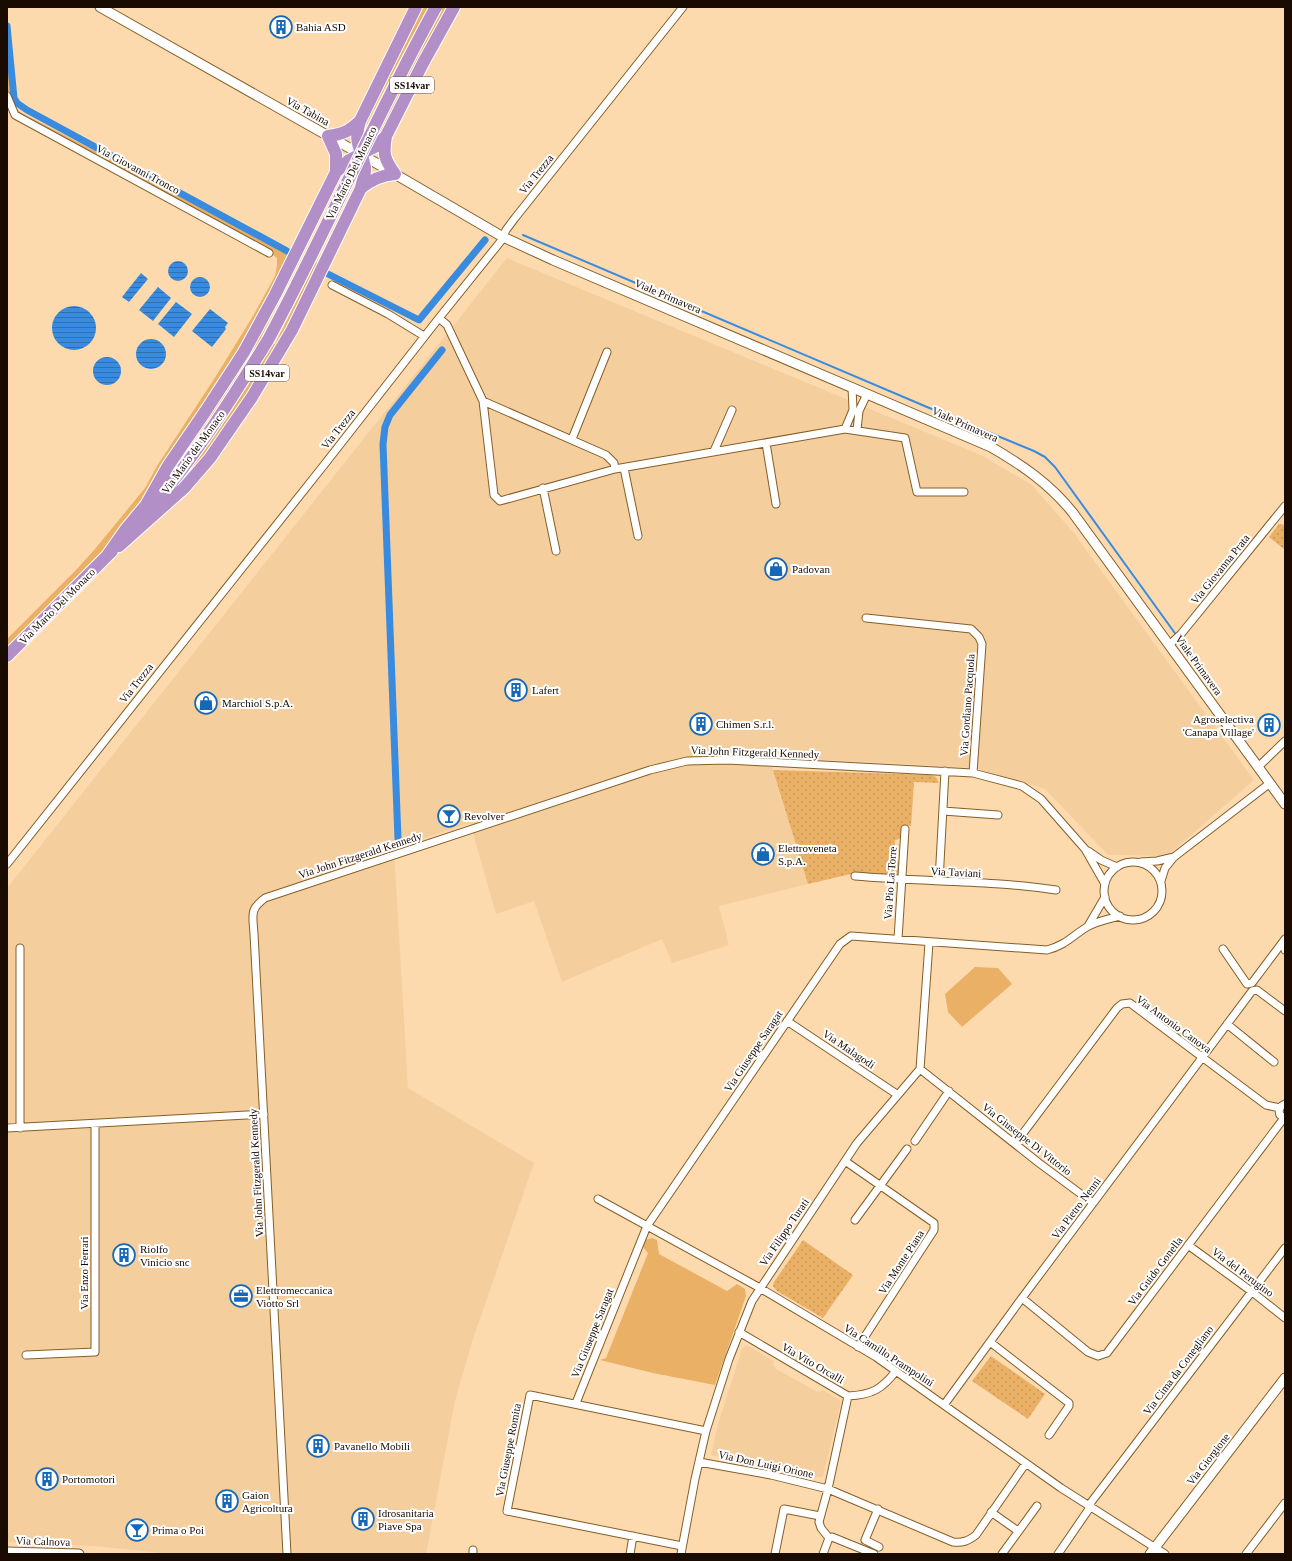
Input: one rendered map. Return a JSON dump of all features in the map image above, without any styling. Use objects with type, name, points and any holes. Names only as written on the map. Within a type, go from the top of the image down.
[{"type":"highway","name":"SS14var","points":[[107,556],[184,488],[210,458],[256,391],[292,330],[361,188],[365,167],[360,154],[357,139],[360,121],[416,7]]},
{"type":"highway","name":"Via Mario Del Monaco","points":[[268,340],[400,74],[436,7]]},
{"type":"highway","name":"SS14var","points":[[107,556],[126,529],[146,505],[168,466],[205,412],[247,346],[275,295],[336,172],[349,160],[376,147],[386,136],[423,63],[454,7]]},
{"type":"highway","name":"SS14var","points":[[336,172],[336,154],[328,136],[338,135],[348,131],[360,121]]},
{"type":"highway","name":"SS14var","points":[[386,136],[384,146],[385,160],[395,174]]},
{"type":"highway","points":[[361,188],[370,181],[388,174],[395,174]]},
{"type":"highway","name":"Via Mario del Monaco","points":[[107,556],[152,507],[198,449],[228,405],[268,340]]},
{"type":"highway","name":"Via Mario Del Monaco","points":[[7,656],[107,556]]},
{"type":"main road","name":"Via Tabina","points":[[100,7],[360,154],[503,237]]},
{"type":"main road","name":"Viale Primavera","points":[[503,237],[553,260],[991,447],[1025,467],[1049,487],[1073,513],[1171,644],[1285,804]]},
{"type":"main road","name":"Via Giorgione","points":[[1153,1551],[1285,1378]]},
{"type":"main road","name":"Via Calnova","points":[[7,1552],[79,1554]]},
{"type":"street","name":"Via Trezza","points":[[7,864],[324,465],[503,237],[506,230],[515,218],[683,7]]},
{"type":"street","name":"Via Giovanni Tronco","points":[[7,96],[15,115],[269,252]]},
{"type":"street","points":[[332,285],[388,314],[424,336]]},
{"type":"street","points":[[439,318],[447,325],[483,401],[494,496],[500,501],[615,469],[846,429],[906,438],[917,492],[964,492]]},
{"type":"street","points":[[572,440],[607,352]]},
{"type":"street","points":[[846,429],[853,410],[852,387]]},
{"type":"street","points":[[857,430],[859,411],[867,394]]},
{"type":"street","points":[[483,401],[606,455],[614,463],[615,469]]},
{"type":"street","points":[[714,451],[732,410]]},
{"type":"street","points":[[766,443],[776,504]]},
{"type":"street","points":[[624,468],[638,536]]},
{"type":"street","points":[[543,488],[556,551]]},
{"type":"street","name":"Via Giovanna Prata","points":[[1171,644],[1182,634],[1282,516],[1285,506]]},
{"type":"street","name":"Via Gordiano Pacquola","points":[[866,618],[971,630],[979,636],[982,644],[973,773]]},
{"type":"street","points":[[1258,766],[1285,741]]},
{"type":"street","name":"Via John Fitzgerald Kennedy","points":[[287,1554],[253,910],[256,904],[265,898],[650,770],[687,761],[759,762],[973,773],[1022,786],[1041,798],[1085,848],[1101,860],[1117,867]]},
{"type":"street","points":[[939,881],[945,771]]},
{"type":"street","points":[[1160,881],[1165,868],[1174,856],[1270,783]]},
{"type":"street","points":[[943,811],[998,815]]},
{"type":"street","name":"Via Pio La Torre","points":[[898,939],[905,829]]},
{"type":"street","name":"Via John Fitzgerald Kennedy","points":[[1085,848],[1105,884],[1105,897]]},
{"type":"street","points":[[1105,884],[1110,874],[1117,867],[1126,863],[1157,861],[1174,856]]},
{"type":"street","points":[[1105,897],[1110,908],[1120,916],[1128,919],[1136,920],[1152,913],[1162,898],[1160,881],[1152,868],[1138,862]]},
{"type":"street","name":"Via Taviani","points":[[855,876],[1056,890]]},
{"type":"street","name":"Via Giuseppe Saragat","points":[[1088,926],[1105,897]]},
{"type":"street","name":"Via Giuseppe Saragat","points":[[576,1403],[647,1226],[840,944],[851,936],[898,939],[929,943],[1047,950],[1060,946],[1088,926],[1120,916]]},
{"type":"street","points":[[1223,949],[1247,984],[1252,983],[1285,939]]},
{"type":"street","points":[[920,1069],[929,943]]},
{"type":"street","points":[[20,948],[20,1128]]},
{"type":"street","name":"Via Pietro Nenni","points":[[944,1405],[1022,1298],[1252,991],[1257,990],[1285,1011]]},
{"type":"street","name":"Via Antonio Canova","points":[[1015,1144],[1117,1008],[1122,1004],[1130,1003],[1266,1105],[1282,1106]]},
{"type":"street","name":"Via Malagodi","points":[[787,1021],[898,1095]]},
{"type":"street","points":[[1227,1024],[1274,1062]]},
{"type":"street","name":"Via Giuseppe Di Vittorio","points":[[920,1069],[1093,1203]]},
{"type":"street","name":"Via Filippo Turati","points":[[681,1554],[706,1431],[739,1332],[752,1301],[866,1132],[920,1069]]},
{"type":"street","points":[[915,1141],[949,1091]]},
{"type":"street","points":[[1282,1106],[1280,1115],[1284,1118]]},
{"type":"street","points":[[7,1128],[264,1114]]},
{"type":"street","name":"Via Guido Gonella","points":[[1022,1298],[1088,1352],[1098,1356],[1107,1353],[1284,1118]]},
{"type":"street","name":"Via Enzo Ferrari","points":[[26,1355],[95,1352],[95,1124]]},
{"type":"street","points":[[855,1220],[907,1149]]},
{"type":"street","name":"Via Monte Piana","points":[[845,1161],[934,1223],[934,1230],[858,1346]]},
{"type":"street","name":"Via Camillo Prampolini","points":[[598,1200],[760,1288],[858,1346],[1153,1551],[1165,1554]]},
{"type":"street","name":"Via del Perugino","points":[[1188,1245],[1285,1318]]},
{"type":"street","name":"Via Cima da Conegliano","points":[[1058,1554],[1090,1506],[1285,1248]]},
{"type":"street","name":"Via Vito Orcalli","points":[[739,1332],[848,1396],[866,1395],[877,1390],[886,1383],[896,1371]]},
{"type":"street","points":[[990,1342],[1069,1404],[1049,1435]]},
{"type":"street","name":"Via Giuseppe Romita","points":[[682,1546],[507,1511],[530,1394],[706,1431]]},
{"type":"street","points":[[848,1396],[828,1488],[819,1519],[820,1528],[829,1538],[832,1537],[874,1554]]},
{"type":"street","name":"Via Don Luigi Orione","points":[[699,1462],[771,1475],[828,1488],[953,1542],[961,1543],[976,1535],[1026,1463]]},
{"type":"street","points":[[1246,1554],[1285,1503]]},
{"type":"street","points":[[1002,1554],[1037,1506]]},
{"type":"street","points":[[775,1554],[784,1509],[819,1519]]},
{"type":"street","points":[[878,1509],[865,1540],[879,1547]]},
{"type":"street","points":[[991,1512],[1018,1531]]},
{"type":"street","points":[[630,1554],[634,1536]]},
{"type":"street","points":[[823,1554],[829,1538]]},
{"type":"shaded area","points":[[419,7],[428,7],[360,137],[362,125]]},
{"type":"shaded area","points":[[441,7],[449,7],[383,132],[376,139],[413,61]]},
{"type":"shaded area","points":[[7,44],[13,99],[16,108],[20,112],[168,189],[290,256],[260,316],[152,491],[95,561],[7,649],[7,639],[76,570],[145,488],[157,466],[253,316],[275,276],[277,258],[18,116],[7,94]]},
{"type":"shaded area","points":[[299,254],[302,255],[261,337],[262,338],[226,398],[170,477],[165,478]]},
{"type":"shaded area","points":[[507,258],[983,456],[1032,485],[1073,532],[1254,780],[1167,856],[1108,855],[1045,789],[975,768],[772,757],[773,770],[808,884],[719,906],[729,945],[672,963],[662,939],[562,982],[534,901],[496,914],[470,823],[394,848],[408,1088],[534,1163],[472,1342],[455,1401],[426,1554],[173,1554],[92,1546],[7,1542],[7,888]]},
{"type":"shaded area","points":[[316,262],[320,264],[276,353],[200,466],[176,487],[219,428],[272,344],[275,344]]},
{"type":"shaded area","points":[[1279,524],[1285,526],[1285,550],[1269,537]]},
{"type":"shaded area","points":[[773,770],[931,775],[936,777],[939,783],[914,782],[911,826],[903,825],[903,838],[895,840],[894,860],[900,861],[899,876],[855,873],[808,884]]},
{"type":"shaded area","points":[[975,967],[998,968],[1012,984],[962,1027],[948,1012],[945,994]]},
{"type":"shaded area","points":[[652,1238],[657,1240],[659,1254],[727,1291],[737,1284],[745,1289],[746,1296],[715,1385],[653,1373],[600,1360],[606,1358],[648,1253],[643,1247],[645,1240]]},
{"type":"shaded area","points":[[803,1240],[853,1275],[823,1318],[777,1291],[773,1286],[774,1282]]},
{"type":"shaded area","points":[[746,1345],[774,1361],[773,1365],[776,1369],[816,1391],[819,1392],[823,1390],[841,1401],[823,1477],[711,1455],[718,1424],[742,1349]]},
{"type":"shaded area","points":[[991,1356],[1045,1394],[1028,1419],[972,1381]]},
{"type":"water","points":[[174,261],[182,261],[188,267],[188,275],[182,281],[174,281],[168,275],[168,267]]},
{"type":"water","points":[[141,273],[148,279],[129,302],[122,297]]},
{"type":"water","points":[[200,277],[207,280],[210,287],[207,294],[200,297],[193,294],[190,287],[193,280]]},
{"type":"water","points":[[158,287],[171,298],[153,321],[139,310]]},
{"type":"water","points":[[176,302],[192,314],[174,337],[158,324]]},
{"type":"water","points":[[70,306],[78,306],[83,307],[90,312],[95,319],[95,337],[90,344],[83,349],[70,350],[62,347],[55,340],[52,332],[52,324],[55,316],[62,309]]},
{"type":"water","points":[[210,309],[228,323],[225,327],[226,329],[212,347],[192,331]]},
{"type":"water","points":[[151,339],[157,340],[165,348],[165,360],[157,368],[151,369],[145,368],[137,360],[136,354],[137,348],[145,340]]},
{"type":"water","points":[[107,357],[117,361],[121,371],[117,381],[107,385],[97,381],[93,371],[97,361]]},
{"type":"waterway","points":[[7,26],[14,98],[17,103],[27,110],[287,251]]},
{"type":"waterway","points":[[523,235],[1034,451],[1045,457],[1055,467],[1177,636]]},
{"type":"waterway","points":[[328,274],[419,320],[485,240]]},
{"type":"waterway","points":[[398,839],[383,444],[385,427],[390,415],[442,350]]},
{"type":"waterway","points":[[1179,639],[1203,672]]},
{"type":"place","name":"Bahia ASD","points":[[281,27]]},
{"type":"place","name":"Padovan","points":[[776,569]]},
{"type":"place","name":"Lafert","points":[[516,690]]},
{"type":"place","name":"Marchiol S.p.A.","points":[[206,703]]},
{"type":"place","name":"Chimen S.r.l.","points":[[701,724]]},
{"type":"place","name":"Agroselectiva 'Canapa Village'","points":[[1269,725]]},
{"type":"place","name":"Revolver","points":[[449,816]]},
{"type":"place","name":"Elettroveneta S.p.A.","points":[[763,854]]},
{"type":"place","name":"Riolfo Vinicio snc","points":[[124,1255]]},
{"type":"place","name":"Elettromeccanica Viotto Srl","points":[[241,1296]]},
{"type":"place","name":"Pavanello Mobili","points":[[318,1446]]},
{"type":"place","name":"Portomotori","points":[[47,1479]]},
{"type":"place","name":"Gaion Agricoltura","points":[[227,1501]]},
{"type":"place","name":"Idrosanitaria Piave Spa","points":[[363,1519]]},
{"type":"place","name":"Prima o Poi","points":[[137,1530]]}]
